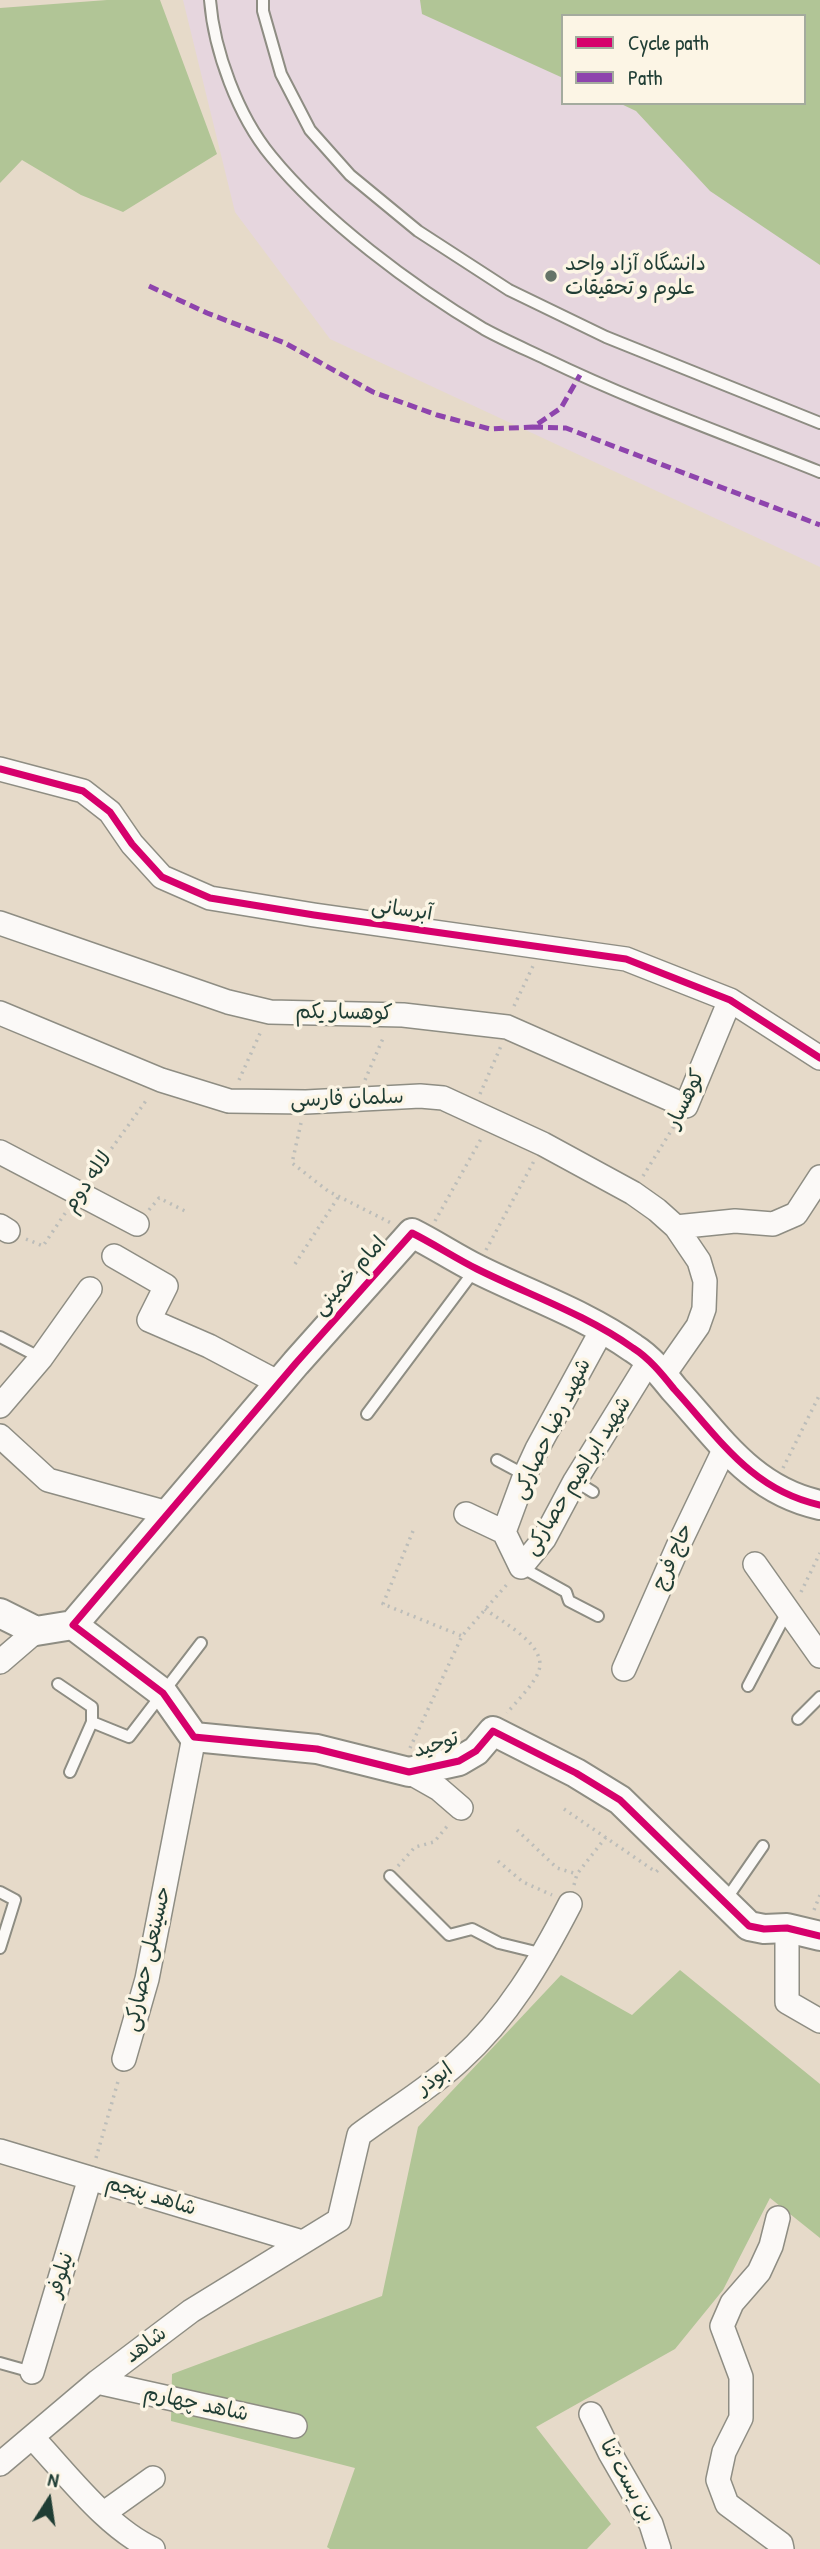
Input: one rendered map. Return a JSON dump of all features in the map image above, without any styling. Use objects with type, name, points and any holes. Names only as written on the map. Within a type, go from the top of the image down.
[{"type":"street","name":"آبرسانی","points":[[0,769],[83,791],[110,811],[132,844],[162,877],[209,898],[626,959],[730,1000],[820,1058]]},
{"type":"street","name":"کوهسار یکم","points":[[0,923],[228,1002],[270,1012],[394,1014],[507,1027],[686,1106]]},
{"type":"street","name":"کوهسار","points":[[686,1106],[730,1000]]},
{"type":"street","name":"سلمان فارسی","points":[[0,1013],[161,1080],[229,1101],[443,1098],[543,1144],[633,1193],[676,1227]]},
{"type":"street","points":[[0,1152],[137,1224]]},
{"type":"street","points":[[656,1368],[698,1326],[704,1308],[705,1281],[699,1261],[676,1227],[735,1221],[773,1224],[796,1214],[820,1177]]},
{"type":"street","points":[[418,1236],[476,1268],[603,1328],[656,1368],[747,1470],[772,1489],[797,1500],[820,1504]]},
{"type":"street","name":"امام خمینی","points":[[73,1625],[279,1383],[418,1236]]},
{"type":"street","points":[[114,1256],[166,1286],[149,1320],[209,1346],[279,1383]]},
{"type":"street","points":[[0,1406],[41,1358],[90,1289]]},
{"type":"street","name":"شهید رضا حصارکی","points":[[504,1532],[524,1475],[603,1328]]},
{"type":"street","name":"شهید ابراهیم حصارکی","points":[[522,1567],[584,1486],[656,1368]]},
{"type":"street","points":[[0,1436],[48,1480],[167,1513]]},
{"type":"street","name":"حاج فرج","points":[[624,1669],[726,1446]]},
{"type":"street","points":[[466,1514],[504,1532],[522,1567]]},
{"type":"street","points":[[755,1564],[820,1656]]},
{"type":"street","points":[[0,1613],[36,1631]]},
{"type":"street","points":[[0,1662],[36,1631],[73,1625],[163,1692],[194,1737]]},
{"type":"street","points":[[493,1731],[576,1773],[620,1800],[749,1926],[764,1929],[787,1928],[820,1936]]},
{"type":"street","name":"توحید","points":[[194,1737],[317,1749],[404,1771],[459,1762],[476,1751],[493,1731]]},
{"type":"street","name":"حسینعلی حصارکی","points":[[124,2059],[147,1979],[194,1737]]},
{"type":"street","points":[[404,1771],[439,1790],[461,1808]]},
{"type":"street","name":"ابوذر","points":[[302,2242],[338,2220],[359,2135],[459,2062],[512,2005],[544,1954],[570,1904]]},
{"type":"street","points":[[787,1928],[787,2002],[820,2021]]},
{"type":"street","name":"شاهد پنجم","points":[[0,2151],[302,2242]]},
{"type":"street","name":"نیلوفر","points":[[32,2372],[90,2178]]},
{"type":"street","points":[[778,2218],[771,2246],[759,2272],[732,2303],[722,2326],[741,2377],[741,2418],[723,2452],[718,2480],[727,2504],[780,2544],[782,2549]]},
{"type":"street","name":"شاهد","points":[[0,2464],[97,2382],[191,2311],[302,2242]]},
{"type":"street","name":"شاهد چهارم","points":[[97,2382],[295,2426]]},
{"type":"street","name":"بن بست ثنا","points":[[591,2414],[610,2453],[652,2524],[659,2549]]},
{"type":"street","points":[[32,2437],[104,2513],[141,2543],[153,2549]]},
{"type":"street","points":[[104,2513],[153,2479]]},
{"type":"lane","points":[[211,0],[212,19],[232,93],[270,155],[318,205],[391,267],[484,329],[589,380],[820,472]]},
{"type":"lane","points":[[263,0],[263,10],[281,74],[310,130],[350,175],[418,232],[509,290],[606,337],[820,423]]},
{"type":"lane","points":[[367,1414],[476,1268]]},
{"type":"lane","points":[[0,1337],[41,1358]]},
{"type":"lane","points":[[498,1460],[524,1475]]},
{"type":"lane","points":[[522,1567],[566,1592],[569,1601],[598,1616]]},
{"type":"lane","points":[[748,1686],[790,1611]]},
{"type":"lane","points":[[92,1722],[129,1737],[201,1643]]},
{"type":"lane","points":[[58,1684],[92,1707],[92,1722],[71,1772]]},
{"type":"lane","points":[[798,1719],[820,1697]]},
{"type":"lane","points":[[724,1902],[763,1846]]},
{"type":"lane","points":[[390,1876],[449,1935],[471,1929],[499,1943],[544,1954]]},
{"type":"lane","points":[[0,1892],[15,1900],[0,1948]]},
{"type":"lane","points":[[0,2363],[32,2372]]},
{"type":"path","points":[[306,1102],[292,1163],[339,1196],[418,1236],[482,1115],[492,1068],[541,948]]},
{"type":"path","points":[[229,1101],[270,1012]]},
{"type":"path","points":[[357,1099],[394,1014]]},
{"type":"path","points":[[476,1268],[543,1144]]},
{"type":"path","points":[[295,1264],[339,1196]]},
{"type":"path","points":[[159,1198],[187,1212]]},
{"type":"path","points":[[772,1489],[820,1394]]},
{"type":"path","points":[[413,1531],[383,1604],[462,1636]]},
{"type":"path","points":[[790,1611],[820,1553]]},
{"type":"path","points":[[485,1609],[534,1646],[540,1654],[539,1672],[493,1731]]},
{"type":"path","points":[[390,1876],[415,1847],[434,1842],[461,1808]]},
{"type":"path","points":[[564,1809],[656,1872],[674,1853]]},
{"type":"path","points":[[517,1830],[557,1867],[577,1874],[606,1837]]},
{"type":"path","points":[[498,1861],[523,1882],[570,1904]]},
{"type":"shaded area","name":"دانشگاه آزاد واحد علوم و تحقیقات","points":[[183,0],[820,0],[820,567],[330,339],[235,212]]},
{"type":"green space","points":[[107,0],[160,0],[217,154],[123,212],[81,195],[22,160],[0,183],[0,8]]},
{"type":"green space","points":[[420,0],[820,0],[820,265],[710,191],[636,111],[623,105],[806,105],[806,14],[561,14],[561,77],[422,14]]},
{"type":"green space","points":[[680,1970],[820,2084],[820,2238],[770,2198],[723,2290],[675,2349],[536,2427],[611,2524],[587,2549],[330,2549],[327,2547],[355,2468],[171,2421],[172,2374],[382,2296],[418,2127],[561,1975],[632,2015]]},
{"type":"marked path","points":[[149,286],[207,313],[285,343],[373,392],[437,415],[490,429],[533,427],[561,408],[580,375]]},
{"type":"marked path","points":[[533,427],[566,428],[820,525]]},
{"type":"cycle path","points":[[0,769],[83,791],[110,812],[132,844],[162,877],[210,898],[626,959],[730,1000],[820,1058]]},
{"type":"cycle path","points":[[820,1505],[796,1498],[755,1475],[722,1443],[655,1367],[633,1348],[596,1325],[477,1269],[412,1233],[296,1363],[73,1625],[163,1693],[194,1737],[317,1749],[409,1772],[459,1761],[476,1751],[493,1731],[576,1773],[620,1800],[749,1926],[764,1929],[787,1928],[820,1936]]},
{"type":"place","name":"دانشگاه آزاد واحد علوم و تحقیقات","points":[[551,276]]}]
